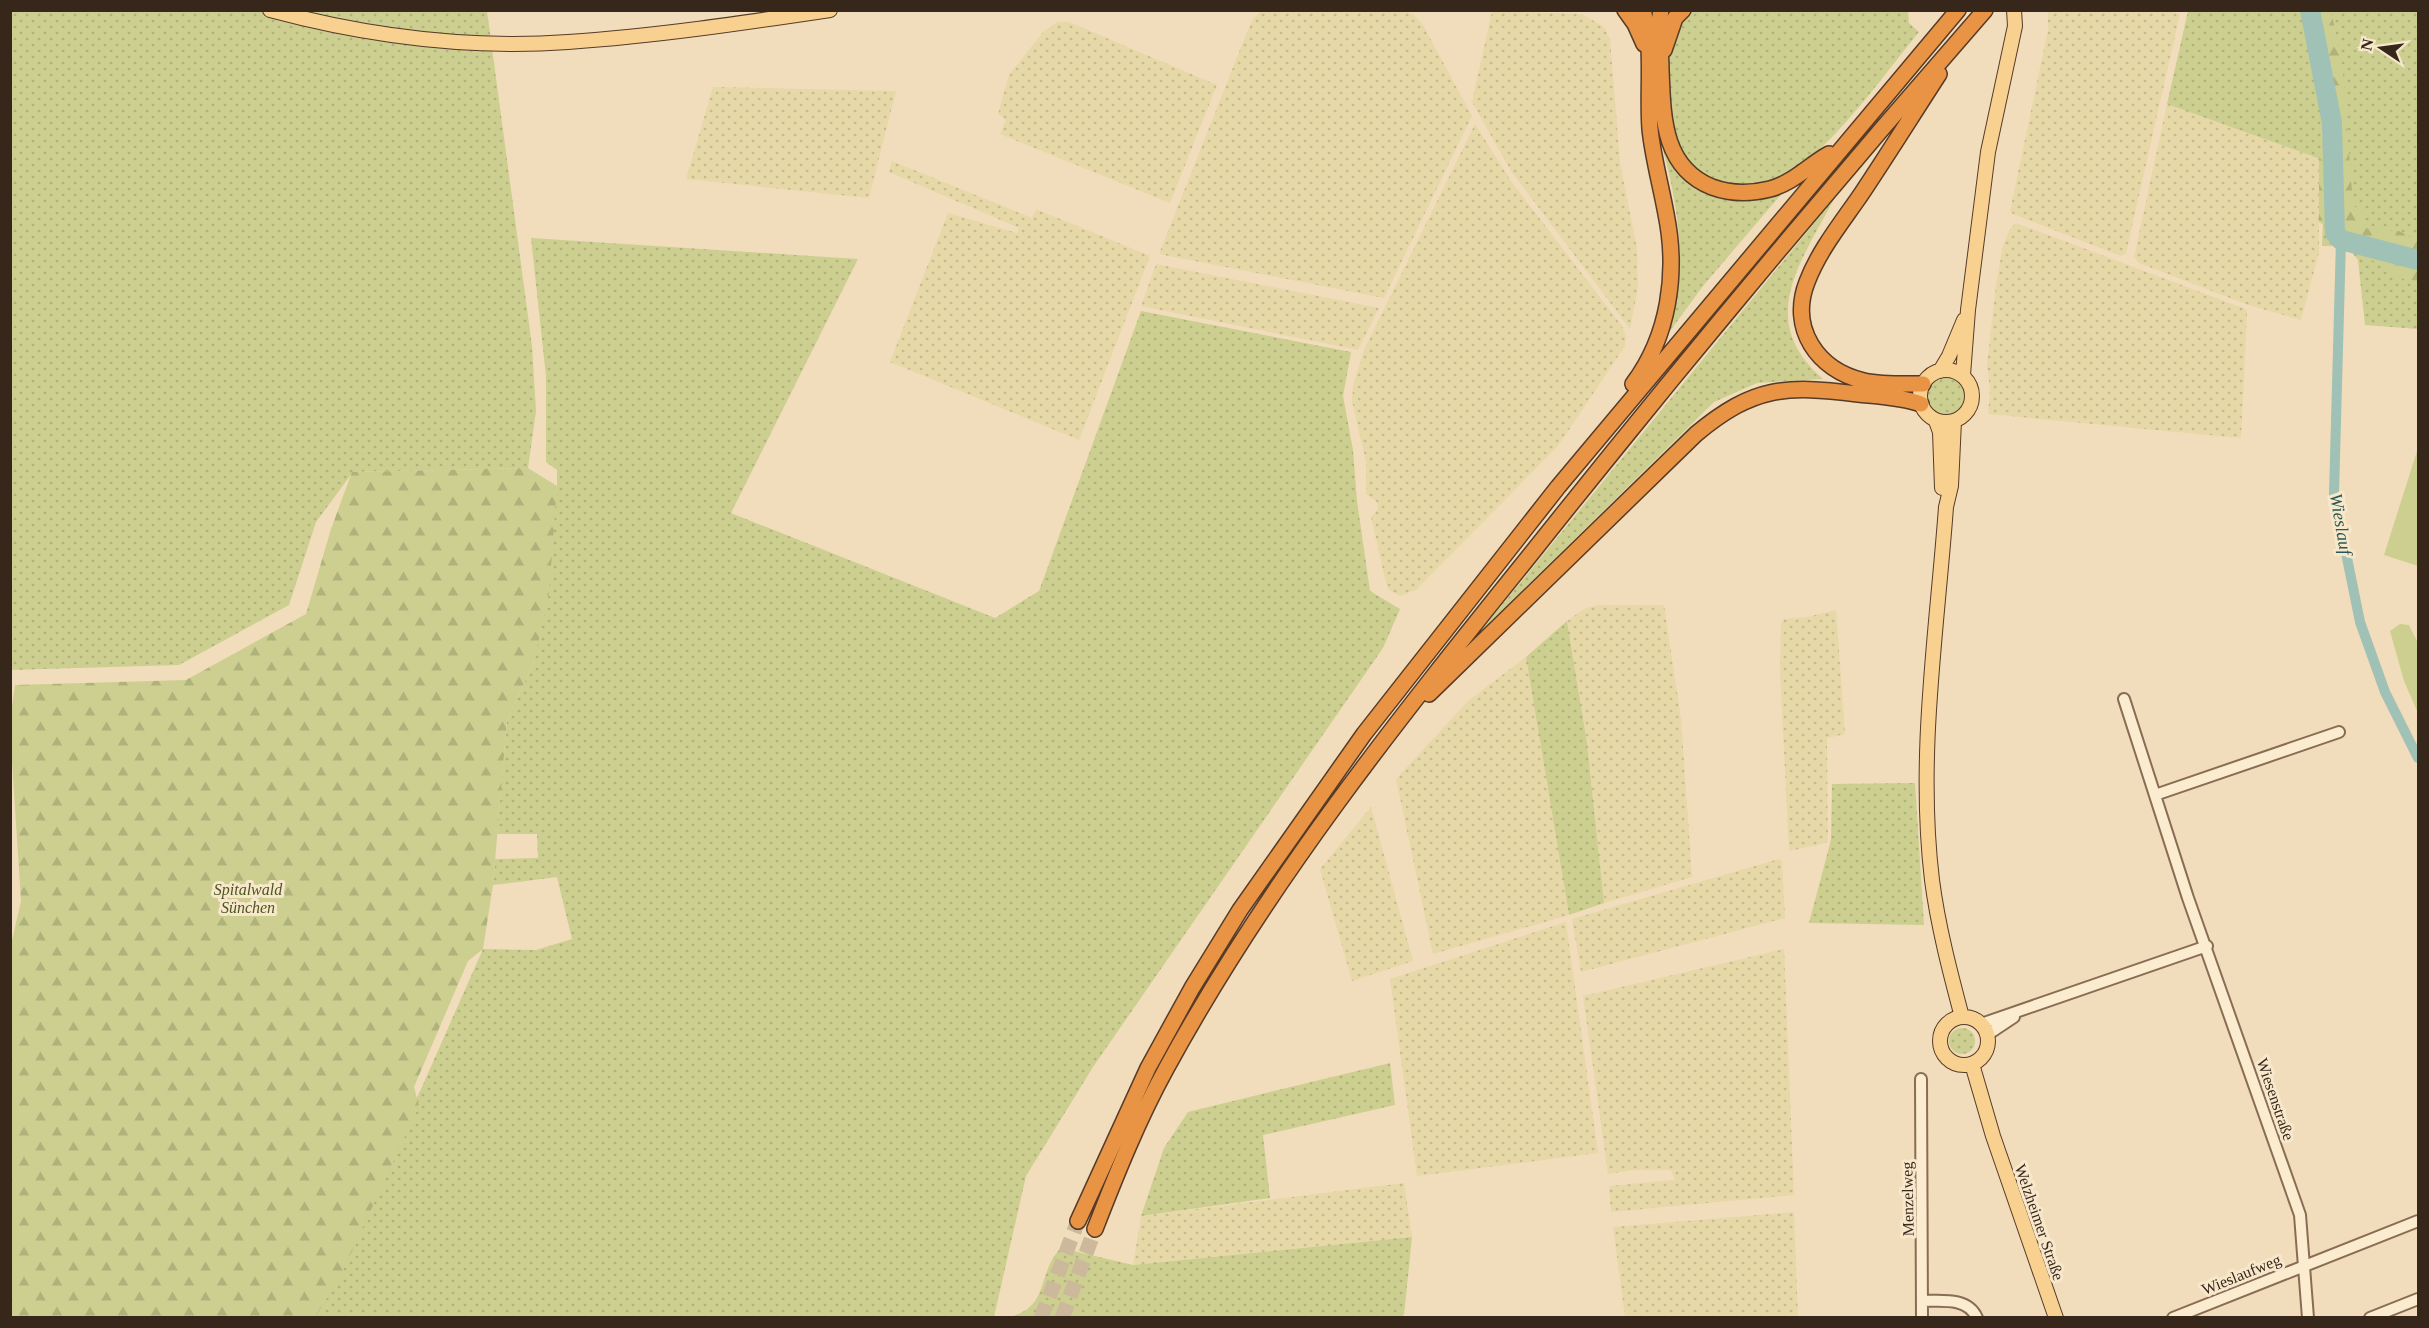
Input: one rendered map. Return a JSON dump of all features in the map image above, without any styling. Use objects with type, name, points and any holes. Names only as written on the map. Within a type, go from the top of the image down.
[{"type":"highway","points":[[1625,10],[1635,24],[1655,64]]},
{"type":"highway","points":[[1642,10],[1671,149],[1680,164],[1705,184],[1735,193],[1773,189],[1788,182],[1840,148]]},
{"type":"highway","points":[[1606,431],[1615,407],[1642,371],[1658,336],[1669,301],[1672,260],[1667,217],[1651,135],[1661,10]]},
{"type":"highway","points":[[1655,64],[1675,18],[1683,10]]},
{"type":"highway","points":[[1078,1221],[1148,1068],[1192,988],[1240,910],[1364,734],[1544,505],[1840,148],[1958,10]]},
{"type":"highway","points":[[1095,1228],[1122,1162],[1165,1071],[1236,949],[1332,808],[1405,711],[1607,457],[1893,115],[1985,10]]},
{"type":"highway","points":[[1923,384],[1865,381],[1841,374],[1815,354],[1802,328],[1800,302],[1807,280],[1825,248],[1964,34]]},
{"type":"highway","points":[[1405,711],[1425,698],[1696,434],[1737,403],[1778,391],[1798,388],[1877,396],[1921,404]]},
{"type":"main road","points":[[270,10],[310,21],[420,39],[566,42],[830,10]]},
{"type":"main road","points":[[1963,375],[1968,310],[1989,152],[2015,26],[2014,10]]},
{"type":"main road","points":[[1946,507],[1942,487],[1940,432],[1936,421],[1927,414],[1921,404],[1923,384],[1940,371],[1949,356],[1968,310]]},
{"type":"main road","points":[[1936,421],[1954,422],[1967,412],[1971,405],[1972,389],[1963,375],[1956,371],[1940,371]]},
{"type":"main road","points":[[1954,422],[1951,486],[1946,507],[1927,746],[1932,879],[1957,1019]]},
{"type":"main road","points":[[1957,1019],[1984,1030],[1984,1056],[1968,1065],[1950,1061],[1941,1048],[1941,1033],[1957,1019]]},
{"type":"main road","name":"Welzheimer Straße","points":[[1968,1065],[2056,1317]]},
{"type":"street","name":"Wiesenstraße","points":[[2124,699],[2188,897],[2300,1215],[2306,1264],[2308,1317]]},
{"type":"street","points":[[2154,795],[2339,732]]},
{"type":"street","points":[[1984,1030],[2021,1012],[2207,946]]},
{"type":"street","name":"Menzelweg","points":[[1921,1079],[1922,1317]]},
{"type":"street","points":[[2306,1264],[2418,1221]]},
{"type":"street","name":"Wieslaufweg","points":[[2173,1317],[2189,1314],[2306,1264]]},
{"type":"street","points":[[2370,1317],[2418,1299]]},
{"type":"street","points":[[1923,1301],[1960,1302],[1977,1317]]},
{"type":"shaded area","points":[[1262,10],[1406,11],[1414,15],[1423,25],[1472,116],[1384,298],[1159,254],[1247,32],[1253,19]]},
{"type":"shaded area","points":[[1492,11],[1582,14],[1604,27],[1610,39],[1620,162],[1637,249],[1638,288],[1630,329],[1511,171],[1472,102]]},
{"type":"shaded area","points":[[2048,11],[2170,11],[2180,14],[2126,253],[2121,256],[2013,214],[2010,211],[2048,30]]},
{"type":"shaded area","points":[[1057,22],[1069,22],[1217,85],[1170,203],[1000,134],[1006,120],[998,114],[1009,75],[1043,32]]},
{"type":"shaded area","points":[[713,87],[896,91],[869,198],[686,179]]},
{"type":"shaded area","points":[[2167,104],[2319,159],[2319,253],[2301,320],[2248,305],[2139,263],[2134,257]]},
{"type":"shaded area","points":[[1475,124],[1511,181],[1622,326],[1626,336],[1625,346],[1558,446],[1416,590],[1400,596],[1389,590],[1386,583],[1371,517],[1378,509],[1377,502],[1366,494],[1366,462],[1352,401],[1353,386],[1364,350]]},
{"type":"shaded area","points":[[892,161],[1032,218],[1036,209],[1150,256],[1079,440],[890,362],[948,213],[1017,233],[1019,228],[889,172]]},
{"type":"shaded area","points":[[2016,223],[2243,308],[2247,312],[2241,438],[1988,414],[1990,391],[1987,365],[1996,285],[2003,245],[2010,229]]},
{"type":"shaded area","points":[[1156,264],[1379,308],[1358,350],[1141,306]]},
{"type":"shaded area","points":[[1598,605],[1664,605],[1681,719],[1692,877],[1604,903],[1587,743],[1567,621],[1584,609]]},
{"type":"shaded area","points":[[1836,610],[1845,734],[1827,738],[1828,840],[1826,843],[1789,851],[1780,671],[1781,623],[1784,619],[1807,617]]},
{"type":"shaded area","points":[[1526,657],[1569,915],[1433,954],[1396,779],[1468,701]]},
{"type":"shaded area","points":[[1371,807],[1413,961],[1352,981],[1320,869]]},
{"type":"shaded area","points":[[1779,859],[1782,861],[1785,918],[1581,972],[1572,919]]},
{"type":"shaded area","points":[[1566,922],[1598,1153],[1417,1176],[1390,979]]},
{"type":"shaded area","points":[[1784,949],[1794,1195],[1611,1212],[1609,1186],[1675,1180],[1671,1170],[1634,1170],[1608,1174],[1583,996]]},
{"type":"shaded area","points":[[1404,1183],[1412,1237],[1133,1265],[1141,1216]]},
{"type":"shaded area","points":[[1794,1212],[1798,1317],[1625,1317],[1613,1227]]},
{"type":"green space","points":[[1688,10],[1908,11],[1909,23],[1919,32],[1852,116],[1812,156],[1793,171],[1774,181],[1748,186],[1734,185],[1707,178],[1696,171],[1686,162],[1674,135],[1669,74],[1670,46],[1674,30]]},
{"type":"green space","points":[[10,11],[487,11],[532,346],[536,411],[528,468],[353,472],[316,522],[289,605],[179,665],[11,670]]},
{"type":"green space","points":[[2188,11],[2418,11],[2418,329],[2365,325],[2358,260],[2347,246],[2322,246],[2324,194],[2320,159],[2167,104]]},
{"type":"green space","points":[[2305,11],[2331,11],[2342,62],[2353,205],[2365,215],[2364,228],[2399,231],[2418,241],[2418,281],[2399,278],[2369,258],[2367,242],[2351,240],[2319,222],[2319,159],[2324,160],[2321,116]]},
{"type":"green space","points":[[1659,135],[1669,158],[1692,181],[1784,191],[1703,286],[1662,342],[1676,295],[1680,262],[1675,206]]},
{"type":"green space","points":[[1834,199],[1798,268],[1791,290],[1788,313],[1791,335],[1803,357],[1823,379],[1757,383],[1714,402],[1480,632]]},
{"type":"green space","points":[[531,238],[858,259],[731,513],[995,618],[1039,591],[1141,311],[1351,352],[1343,396],[1353,450],[1357,501],[1370,591],[1400,609],[1383,648],[1093,1067],[1026,1176],[994,1317],[311,1318],[421,1089],[483,949],[536,950],[572,939],[557,877],[493,885],[495,859],[538,858],[537,834],[497,834],[507,720],[534,662],[557,486],[557,470],[546,462],[546,376]]},
{"type":"green space","points":[[1947,377],[1955,378],[1961,383],[1966,389],[1966,405],[1961,411],[1955,416],[1947,417],[1939,416],[1933,411],[1928,405],[1927,397],[1928,389],[1933,383],[1939,378]]},
{"type":"green space","points":[[2418,448],[2418,566],[2384,555]]},
{"type":"green space","name":"Spitalwald Sünchen","points":[[528,468],[557,486],[549,593],[534,662],[507,720],[493,885],[483,949],[468,961],[414,1087],[419,1106],[338,1281],[315,1317],[11,1317],[10,949],[21,901],[11,746],[11,713],[15,685],[186,680],[306,614],[331,529],[352,472]]},
{"type":"green space","points":[[1567,621],[1587,743],[1604,903],[1569,915],[1526,657]]},
{"type":"green space","points":[[2400,624],[2409,625],[2418,643],[2418,713],[2404,681],[2390,631]]},
{"type":"green space","points":[[1915,783],[1924,925],[1809,923],[1831,840],[1832,784]]},
{"type":"green space","points":[[1962,1028],[1971,1032],[1975,1041],[1971,1050],[1962,1054],[1953,1050],[1949,1041],[1953,1032]]},
{"type":"green space","points":[[1390,1063],[1395,1105],[1263,1135],[1270,1198],[1141,1216],[1164,1148],[1188,1112]]},
{"type":"green space","points":[[1412,1237],[1404,1315],[1399,1317],[1010,1317],[1023,1312],[1038,1297],[1048,1268],[1061,1248],[1133,1265]]},
{"type":"waterway","name":"Wieslauf","points":[[2310,10],[2332,123],[2335,233],[2341,240],[2418,260]]},
{"type":"waterway","name":"Wieslauf","points":[[2341,240],[2334,494],[2360,622],[2385,692],[2418,758]]},
{"type":"tunnel","points":[[1041,1318],[1078,1221]]},
{"type":"tunnel","points":[[1062,1318],[1095,1229]]}]
